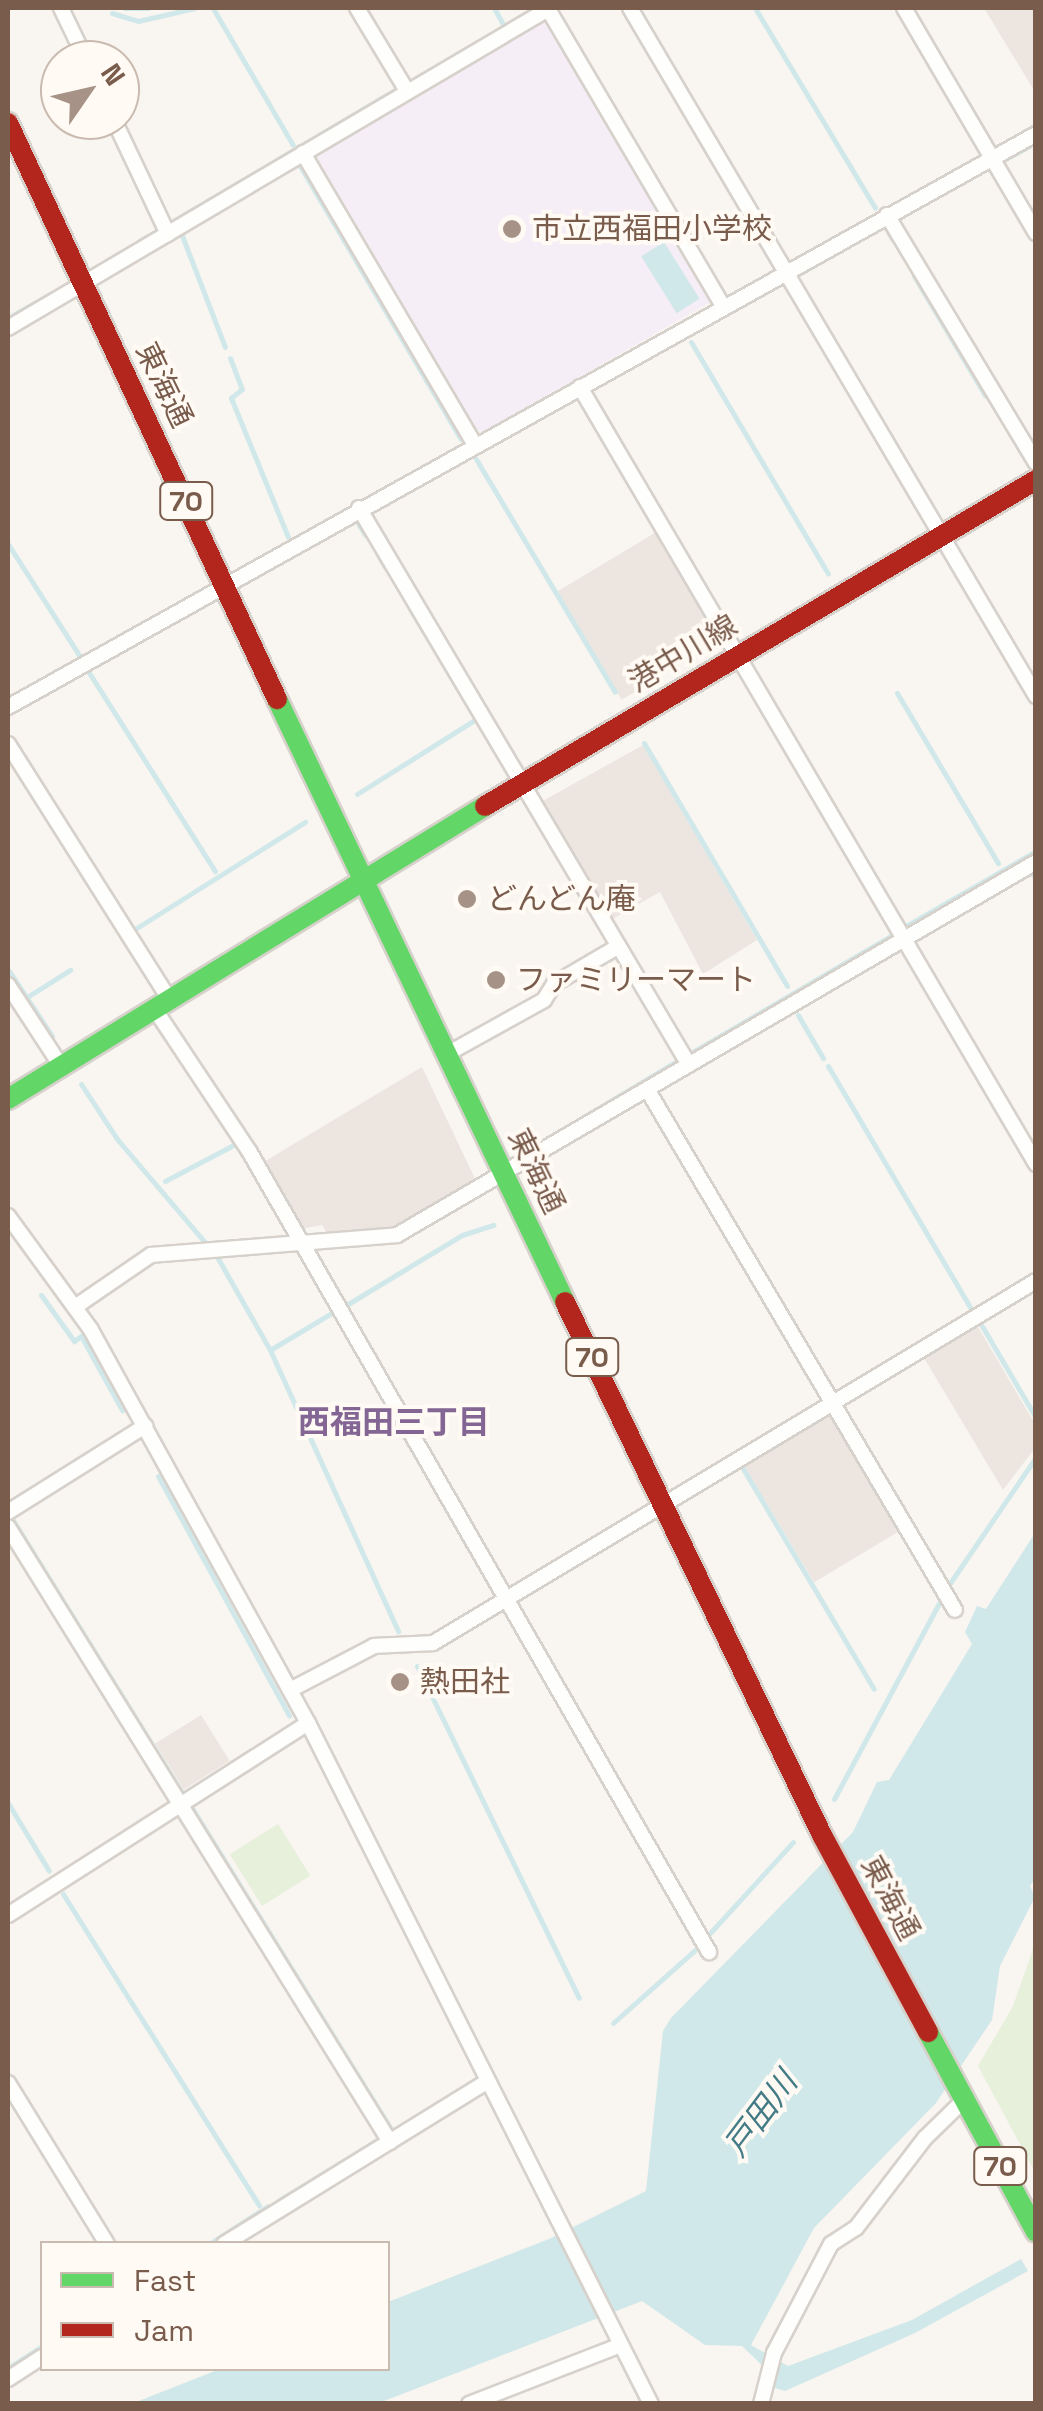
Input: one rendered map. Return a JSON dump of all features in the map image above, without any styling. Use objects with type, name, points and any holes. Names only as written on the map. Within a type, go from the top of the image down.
[{"type":"main road","name":"東海通","points":[[8,123],[361,879],[822,1835],[1036,2232]]},
{"type":"main road","name":"港中川線","points":[[8,1099],[361,879],[1036,480]]},
{"type":"street","points":[[62,8],[77,40]]},
{"type":"street","points":[[358,8],[407,92]]},
{"type":"street","points":[[8,328],[549,8],[724,306]]},
{"type":"street","points":[[630,8],[1036,696]]},
{"type":"street","points":[[904,8],[1036,233]]},
{"type":"street","points":[[8,707],[224,581],[1036,134]]},
{"type":"street","points":[[123,140],[168,234]]},
{"type":"street","points":[[303,153],[474,443]]},
{"type":"street","points":[[887,214],[1036,463]]},
{"type":"street","points":[[580,387],[1036,1164]]},
{"type":"street","points":[[359,508],[689,1064]]},
{"type":"street","points":[[8,744],[305,1246],[709,1952]]},
{"type":"street","points":[[74,1308],[151,1256],[305,1246],[397,1235],[1036,862]]},
{"type":"street","points":[[447,1054],[544,1000],[554,984],[619,946]]},
{"type":"street","points":[[8,985],[61,1066]]},
{"type":"street","points":[[647,1089],[956,1610]]},
{"type":"street","points":[[8,1216],[74,1308],[145,1426],[308,1723],[651,2404]]},
{"type":"street","points":[[290,1690],[374,1646],[433,1644],[660,1501],[1036,1281]]},
{"type":"street","points":[[8,1512],[145,1426]]},
{"type":"street","points":[[8,1527],[390,2142]]},
{"type":"street","points":[[8,1914],[308,1723]]},
{"type":"street","points":[[229,2241],[486,2082]]},
{"type":"street","points":[[8,2083],[105,2241]]},
{"type":"street","points":[[761,2404],[772,2360],[831,2244],[856,2228],[925,2138],[965,2099]]},
{"type":"street","points":[[469,2404],[621,2345]]},
{"type":"street","points":[[8,2379],[40,2358]]},
{"type":"shaded area","points":[[984,8],[1035,8],[1035,92]]},
{"type":"shaded area","name":"市立西福田小学校","points":[[545,19],[712,301],[485,431],[474,430],[312,156]]},
{"type":"shaded area","points":[[658,531],[723,639],[622,700],[557,592]]},
{"type":"shaded area","points":[[643,745],[757,940],[703,974],[660,892],[611,920],[541,802]]},
{"type":"shaded area","points":[[422,1067],[477,1183],[393,1230],[329,1237],[322,1225],[301,1229],[262,1163]]},
{"type":"shaded area","points":[[978,1327],[1035,1424],[1035,1448],[1003,1490],[924,1358]]},
{"type":"shaded area","points":[[828,1413],[899,1531],[814,1582],[743,1464]]},
{"type":"shaded area","points":[[201,1715],[230,1761],[184,1789],[155,1744]]},
{"type":"green space","points":[[278,1824],[310,1876],[262,1906],[230,1854]]},
{"type":"green space","points":[[1035,1943],[1035,2172],[978,2066],[1013,2006]]},
{"type":"water","points":[[664,242],[700,299],[677,313],[641,256]]},
{"type":"water","name":"戸田川","points":[[1035,1533],[1036,1878],[1030,1886],[1035,1897],[1000,1966],[992,2020],[936,2103],[814,2228],[751,2345],[788,2366],[912,2320],[1021,2259],[1028,2271],[915,2333],[785,2391],[772,2387],[775,2378],[742,2346],[705,2345],[642,2301],[379,2403],[131,2404],[215,2371],[390,2371],[390,2301],[549,2239],[646,2191],[663,2031],[671,2018],[853,1832],[877,1782],[889,1780],[972,1644],[965,1632],[977,1606],[986,1609]]},
{"type":"waterway","points":[[125,8],[148,8]]},
{"type":"waterway","points":[[112,13],[138,21],[195,8]]},
{"type":"waterway","points":[[494,8],[503,24]]},
{"type":"waterway","points":[[755,8],[875,208]]},
{"type":"waterway","points":[[214,10],[293,145]]},
{"type":"waterway","points":[[413,80],[480,41]]},
{"type":"waterway","points":[[175,220],[395,90]]},
{"type":"waterway","points":[[1002,161],[1029,146]]},
{"type":"waterway","points":[[300,166],[461,439]]},
{"type":"waterway","points":[[886,228],[892,239]]},
{"type":"waterway","points":[[139,241],[155,232]]},
{"type":"waterway","points":[[181,233],[225,347]]},
{"type":"waterway","points":[[799,274],[816,264]]},
{"type":"waterway","points":[[914,276],[985,395]]},
{"type":"waterway","points":[[8,318],[50,294]]},
{"type":"waterway","points":[[691,342],[828,574]]},
{"type":"waterway","points":[[230,358],[242,389],[231,398],[288,537]]},
{"type":"waterway","points":[[476,459],[615,692]]},
{"type":"waterway","points":[[356,520],[365,535]]},
{"type":"waterway","points":[[8,544],[79,655]]},
{"type":"waterway","points":[[379,557],[385,567]]},
{"type":"waterway","points":[[410,609],[471,710]]},
{"type":"waterway","points":[[88,671],[215,871]]},
{"type":"waterway","points":[[897,693],[998,863]]},
{"type":"waterway","points":[[357,794],[476,719]]},
{"type":"waterway","points":[[644,743],[787,986]]},
{"type":"waterway","points":[[135,929],[305,822]]},
{"type":"waterway","points":[[906,926],[1036,851]]},
{"type":"waterway","points":[[1032,873],[1036,879]]},
{"type":"waterway","points":[[691,1053],[892,935]]},
{"type":"waterway","points":[[27,997],[70,970]]},
{"type":"waterway","points":[[9,971],[52,1036]]},
{"type":"waterway","points":[[798,1015],[823,1058]]},
{"type":"waterway","points":[[537,1145],[677,1061]]},
{"type":"waterway","points":[[828,1066],[970,1307]]},
{"type":"waterway","points":[[81,1084],[117,1139],[209,1247]]},
{"type":"waterway","points":[[165,1181],[237,1143]]},
{"type":"waterway","points":[[348,1304],[462,1235],[493,1225]]},
{"type":"waterway","points":[[216,1255],[270,1350],[398,1631]]},
{"type":"waterway","points":[[41,1295],[74,1341],[81,1336],[122,1410]]},
{"type":"waterway","points":[[270,1350],[335,1311]]},
{"type":"waterway","points":[[982,1326],[1036,1418]]},
{"type":"waterway","points":[[948,1586],[1036,1457]]},
{"type":"waterway","points":[[742,1467],[874,1689]]},
{"type":"waterway","points":[[158,1476],[289,1715]]},
{"type":"waterway","points":[[11,1517],[181,1791]]},
{"type":"waterway","points":[[834,1799],[940,1601]]},
{"type":"waterway","points":[[417,1666],[579,1998]]},
{"type":"waterway","points":[[8,1803],[49,1871]]},
{"type":"waterway","points":[[192,1808],[391,2129]]},
{"type":"waterway","points":[[710,1933],[793,1842]]},
{"type":"waterway","points":[[63,1894],[259,2205]]},
{"type":"waterway","points":[[613,2023],[695,1950]]},
{"type":"waterway","points":[[278,2201],[377,2140]]},
{"type":"waterway","points":[[214,2241],[268,2206]]},
{"type":"waterway","points":[[8,2368],[40,2347]]},
{"type":"traffic: fast","points":[[277,699],[565,1302]]},
{"type":"traffic: fast","points":[[8,1099],[485,806]]},
{"type":"traffic: fast","points":[[928,2032],[1036,2232]]},
{"type":"traffic: jam","points":[[8,123],[277,699]]},
{"type":"traffic: jam","points":[[485,806],[1036,480]]},
{"type":"traffic: jam","points":[[565,1302],[822,1835],[928,2032]]},
{"type":"place","name":"市立西福田小学校","points":[[512,229]]},
{"type":"place","name":"どんどん庵","points":[[467,899]]},
{"type":"place","name":"ファミリーマート","points":[[496,980]]},
{"type":"place","name":"熱田社","points":[[400,1682]]},
{"type":"district","name":"西福田三丁目","points":[[394,1422]]}]
